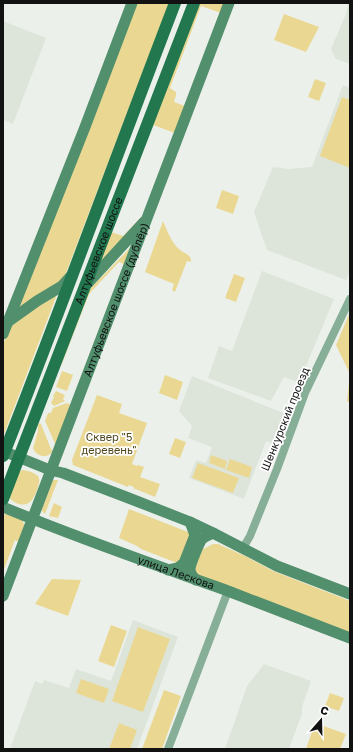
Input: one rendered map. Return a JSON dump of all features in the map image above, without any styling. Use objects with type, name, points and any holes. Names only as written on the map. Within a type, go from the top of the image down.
[{"type":"main road","points":[[3,334],[132,3]]},
{"type":"main road","name":"Алтуфьевское шоссе","points":[[4,453],[175,3]]},
{"type":"main road","name":"Алтуфьевское шоссе","points":[[3,499],[194,3]]},
{"type":"main road","name":"Алтуфьевское шоссе (дублёр)","points":[[3,596],[229,3]]},
{"type":"main road","points":[[85,286],[148,217]]},
{"type":"main road","points":[[8,322],[37,301],[62,286],[74,272]]},
{"type":"main road","points":[[4,453],[50,470],[63,473],[190,522],[277,566],[350,594]]},
{"type":"main road","name":"улица Лескова","points":[[3,507],[350,638]]},
{"type":"main road","points":[[168,570],[178,568],[184,563],[195,535],[190,522]]},
{"type":"main road","points":[[196,580],[190,573],[191,565],[200,542],[203,538],[214,533]]},
{"type":"street","name":"Шенкурский проезд","points":[[243,548],[250,536],[277,469],[305,393],[350,299]]},
{"type":"street","points":[[168,749],[228,591]]},
{"type":"shaded area","points":[[348,3],[350,3],[350,64],[336,59],[331,49],[346,14]]},
{"type":"shaded area","points":[[3,21],[46,38],[13,124],[3,120]]},
{"type":"shaded area","points":[[343,85],[350,88],[350,271],[346,280],[267,250],[254,212],[273,167],[289,169],[312,167]]},
{"type":"shaded area","points":[[262,271],[334,299],[299,383],[284,377],[271,401],[208,378],[219,346],[232,351]]},
{"type":"shaded area","points":[[192,376],[288,415],[277,445],[266,441],[244,499],[189,478],[196,460],[206,463],[212,447],[188,438],[192,426],[179,411]]},
{"type":"shaded area","points":[[133,620],[178,637],[137,749],[10,749],[35,681],[42,684],[44,680],[69,688],[76,669],[111,681]]},
{"type":"shaded area","points":[[264,664],[311,681],[302,707],[302,714],[289,749],[225,749],[247,686]]},
{"type":"green space","points":[[135,3],[169,3],[66,273],[59,282],[19,307]]},
{"type":"green space","points":[[198,3],[225,3],[221,13],[201,6],[170,88],[176,92],[174,102],[185,106],[175,133],[153,125],[111,232],[123,236],[143,216],[97,266]]},
{"type":"green space","points":[[284,14],[319,27],[306,52],[274,40]]},
{"type":"green space","points":[[315,79],[326,83],[319,101],[308,97]]},
{"type":"green space","points":[[342,97],[350,100],[350,168],[320,156]]},
{"type":"green space","points":[[222,190],[239,196],[233,214],[216,208]]},
{"type":"green space","points":[[163,221],[176,246],[191,259],[191,262],[187,261],[175,292],[172,290],[174,284],[145,272]]},
{"type":"green space","points":[[132,246],[124,264],[119,262],[89,294],[61,366],[59,366],[87,292]]},
{"type":"green space","points":[[234,274],[245,278],[236,302],[225,298]]},
{"type":"green space","points":[[56,295],[3,437],[3,345],[11,324]]},
{"type":"green space","points":[[350,312],[350,374],[336,345]]},
{"type":"green space","points":[[62,371],[73,375],[67,391],[56,387]]},
{"type":"green space","points":[[350,374],[350,403],[347,401]]},
{"type":"green space","points":[[165,375],[183,382],[177,400],[159,393]]},
{"type":"green space","points":[[56,391],[65,395],[63,399],[65,401],[54,406],[51,403]]},
{"type":"green space","name":"Сквер \"5 деревень\"","points":[[97,395],[122,404],[119,413],[147,423],[132,464],[144,467],[140,477],[160,484],[155,497],[129,485],[128,487],[73,465],[72,460]]},
{"type":"green space","points":[[67,403],[71,405],[56,446],[45,421],[48,413],[51,413],[53,408]]},
{"type":"green space","points":[[39,423],[41,424],[53,451],[51,454],[45,456],[39,455],[33,448]]},
{"type":"green space","points":[[175,438],[186,442],[180,458],[169,454]]},
{"type":"green space","points":[[211,455],[227,461],[225,469],[209,463]]},
{"type":"green space","points":[[230,459],[252,467],[249,478],[226,470]]},
{"type":"green space","points":[[198,463],[239,478],[233,493],[192,478]]},
{"type":"green space","points":[[22,470],[35,474],[39,477],[38,487],[34,497],[27,504],[16,503],[9,497],[19,472]]},
{"type":"green space","points":[[53,480],[58,480],[45,514],[42,509]]},
{"type":"green space","points":[[54,503],[62,507],[58,518],[49,516]]},
{"type":"green space","points":[[129,509],[191,534],[184,557],[177,563],[141,549],[119,538]]},
{"type":"green space","points":[[9,513],[22,520],[25,526],[19,542],[15,540],[3,572],[3,515]]},
{"type":"green space","points":[[213,544],[218,544],[273,571],[350,601],[350,633],[196,574],[193,567],[203,549]]},
{"type":"green space","points":[[52,579],[81,580],[68,616],[35,604]]},
{"type":"green space","points":[[111,625],[127,631],[114,667],[98,661]]},
{"type":"green space","points":[[138,627],[170,639],[143,712],[112,701]]},
{"type":"green space","points":[[81,679],[109,689],[104,703],[76,693]]},
{"type":"green space","points":[[164,690],[181,696],[162,749],[142,749]]},
{"type":"green space","points":[[330,693],[344,698],[339,711],[325,706]]},
{"type":"green space","points":[[119,723],[137,730],[130,749],[109,749]]},
{"type":"green space","points":[[315,723],[346,734],[340,749],[306,749]]}]
